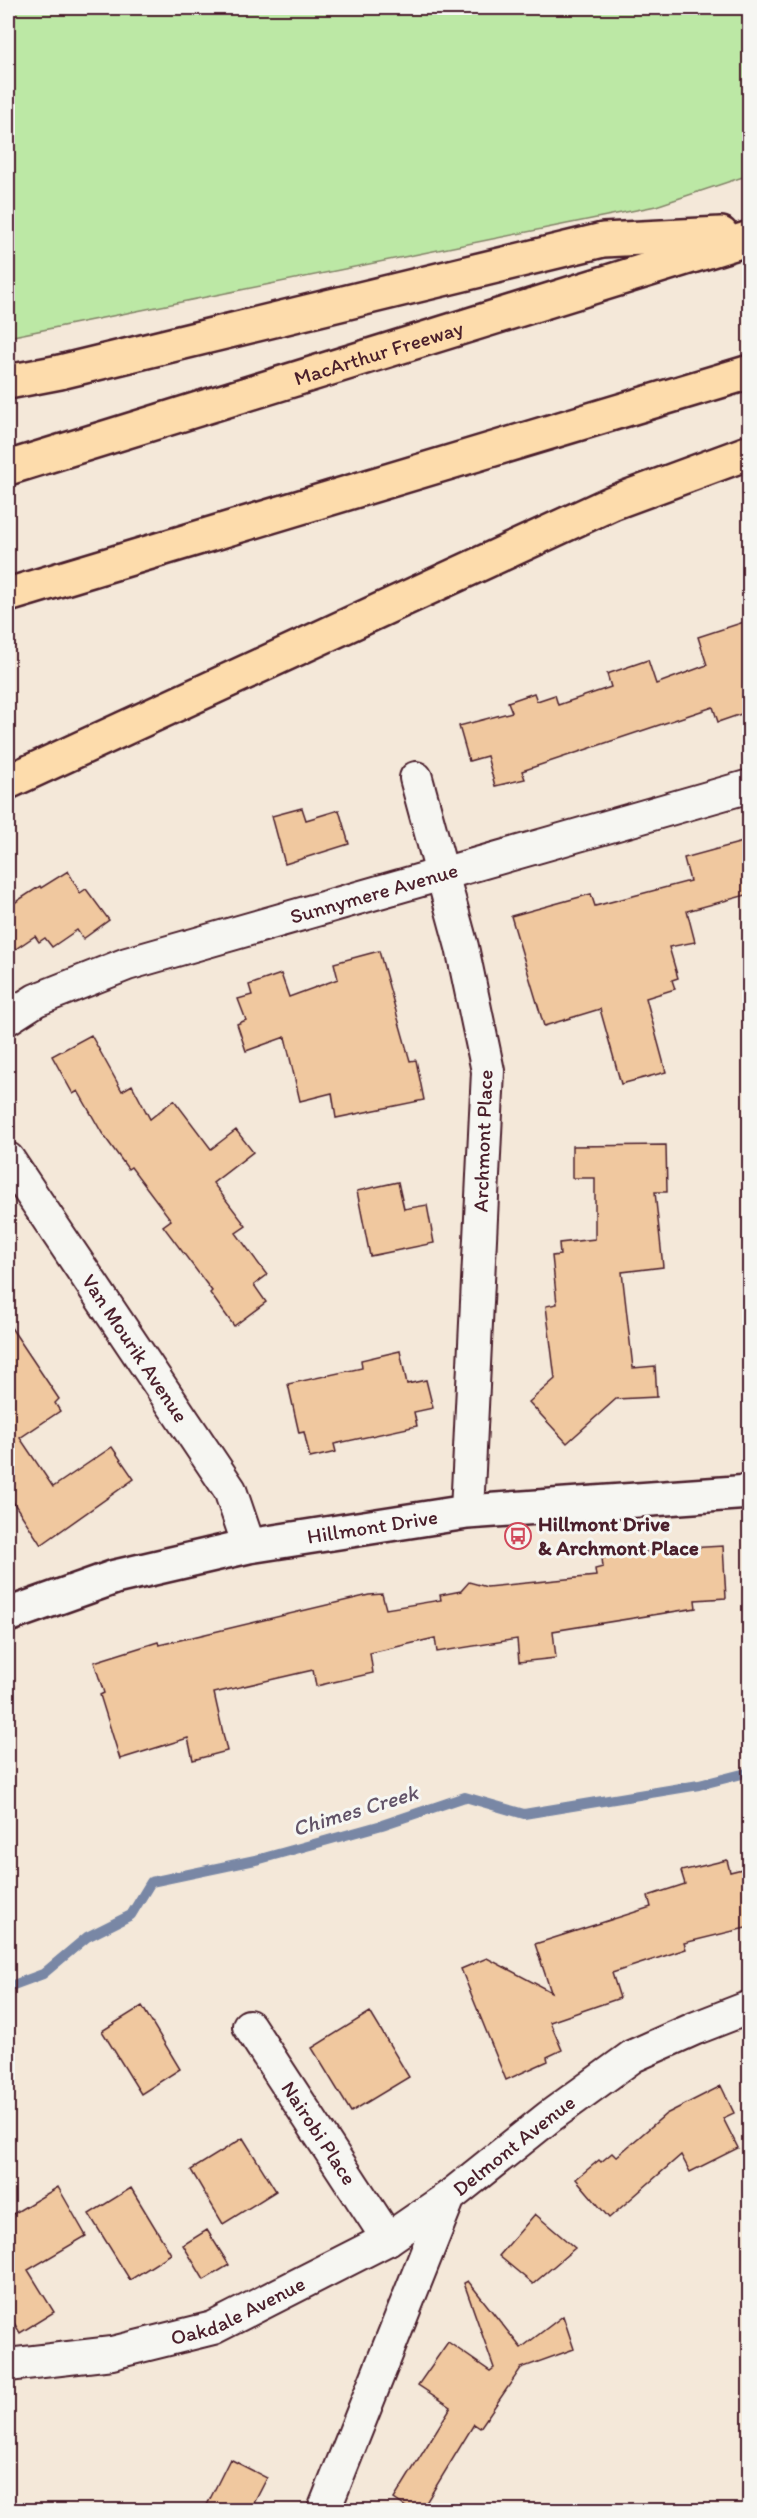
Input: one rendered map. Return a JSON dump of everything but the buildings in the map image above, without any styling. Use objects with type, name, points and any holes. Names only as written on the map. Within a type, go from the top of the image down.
[{"type":"highway","points":[[8,382],[60,372],[603,240],[750,233]]},
{"type":"highway","name":"MacArthur Freeway","points":[[8,468],[750,238]]},
{"type":"highway","points":[[8,596],[750,372]]},
{"type":"highway","points":[[8,782],[612,502],[750,452]]},
{"type":"street","name":"Archmont Place","points":[[416,778],[444,873],[488,1071],[467,1512]]},
{"type":"street","name":"Sunnymere Avenue","points":[[8,1018],[36,1000],[127,964],[750,786]]},
{"type":"street","name":"Van Mourik Avenue","points":[[8,1159],[230,1490],[249,1546]]},
{"type":"street","name":"Hillmont Drive","points":[[8,1615],[115,1577],[249,1546],[467,1512],[750,1492]]},
{"type":"street","name":"Delmont Avenue","points":[[324,2511],[449,2197],[549,2117],[633,2056],[750,2007]]},
{"type":"street","name":"Nairobi Place","points":[[249,2026],[387,2239]]},
{"type":"street","name":"Oakdale Avenue","points":[[8,2365],[112,2352],[213,2328],[387,2239],[449,2197]]},
{"type":"green space","points":[[8,8],[749,8],[749,175],[656,206],[8,337]]},
{"type":"waterway","name":"Chimes Creek","points":[[8,1987],[43,1974],[87,1937],[131,1915],[151,1882],[260,1859],[382,1825],[465,1797],[524,1814],[699,1785],[750,1772]]},
{"type":"place","name":"Hillmont Drive & Archmont Place","points":[[518,1536]]}]
